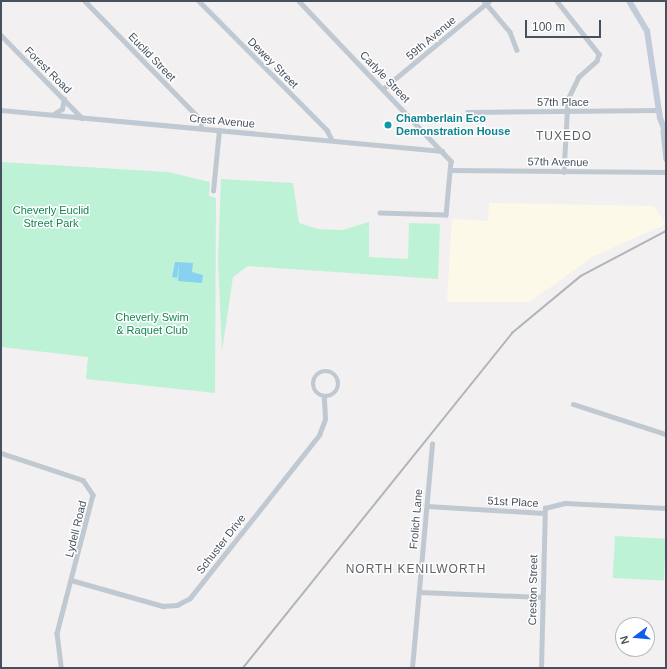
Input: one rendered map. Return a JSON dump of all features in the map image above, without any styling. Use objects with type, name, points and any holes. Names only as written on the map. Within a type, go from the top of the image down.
[{"type":"main road","points":[[629,1],[647,31],[658,110],[662,126],[666,134]]},
{"type":"street","name":"Euclid Street","points":[[85,1],[202,121],[201,128]]},
{"type":"street","name":"Dewey Street","points":[[199,1],[327,130],[332,140]]},
{"type":"street","name":"Carlyle Street","points":[[299,1],[384,88],[451,161],[450,170]]},
{"type":"street","points":[[557,1],[594,45],[597,60],[579,77],[565,112],[564,172]]},
{"type":"street","name":"59th Avenue","points":[[384,88],[486,2]]},
{"type":"street","points":[[486,2],[510,32],[517,50]]},
{"type":"street","name":"Forest Road","points":[[1,35],[82,118]]},
{"type":"street","points":[[53,115],[62,109],[64,99]]},
{"type":"street","name":"Crest Avenue","points":[[1,110],[442,151]]},
{"type":"street","name":"57th Place","points":[[467,112],[658,110]]},
{"type":"street","points":[[662,126],[666,159]]},
{"type":"street","points":[[213,191],[219,130]]},
{"type":"street","points":[[380,213],[446,215],[450,170]]},
{"type":"street","name":"57th Avenue","points":[[450,170],[666,172]]},
{"type":"street","points":[[328,371],[337,377],[338,387],[332,395],[324,397],[315,392],[313,380],[320,372],[328,371]]},
{"type":"street","name":"Schuster Drive","points":[[71,580],[163,606],[177,605],[190,598],[319,435],[325,419],[324,397]]},
{"type":"street","points":[[573,404],[666,434]]},
{"type":"street","name":"Frolich Lane","points":[[412,668],[432,444]]},
{"type":"street","name":"Lydell Road","points":[[1,453],[75,476],[91,490],[93,502],[57,632],[61,668]]},
{"type":"street","name":"51st Place","points":[[427,506],[544,513],[548,506],[557,503],[666,508]]},
{"type":"street","name":"Creston Street","points":[[541,668],[541,597],[544,513]]},
{"type":"street","points":[[419,592],[541,597]]},
{"type":"shaded area","points":[[489,203],[654,206],[666,224],[592,257],[530,302],[450,302],[447,300],[452,219],[488,221]]},
{"type":"green space","points":[[1,162],[168,172],[210,182],[209,196],[216,198],[215,393],[86,379],[88,357],[1,347]]},
{"type":"green space","points":[[221,179],[293,183],[299,223],[318,229],[343,230],[369,222],[369,257],[408,259],[409,223],[440,224],[438,279],[248,266],[233,277],[222,351],[218,261]]},
{"type":"green space","points":[[615,536],[666,539],[664,581],[613,578]]},
{"type":"water","points":[[175,262],[193,263],[192,272],[203,275],[202,283],[178,281],[179,263],[177,278],[172,277]]},
{"type":"railway","points":[[243,668],[512,333],[581,276],[666,231]]},
{"type":"place","name":"Chamberlain Eco Demonstration House","points":[[388,125]]},
{"type":"district","name":"TUXEDO","points":[[564,137]]},
{"type":"district","name":"NORTH KENILWORTH","points":[[416,570]]},
{"type":"park label","name":"Cheverly Euclid Street Park","points":[[51,217]]},
{"type":"park label","name":"Cheverly Swim & Raquet Club","points":[[152,324]]}]
